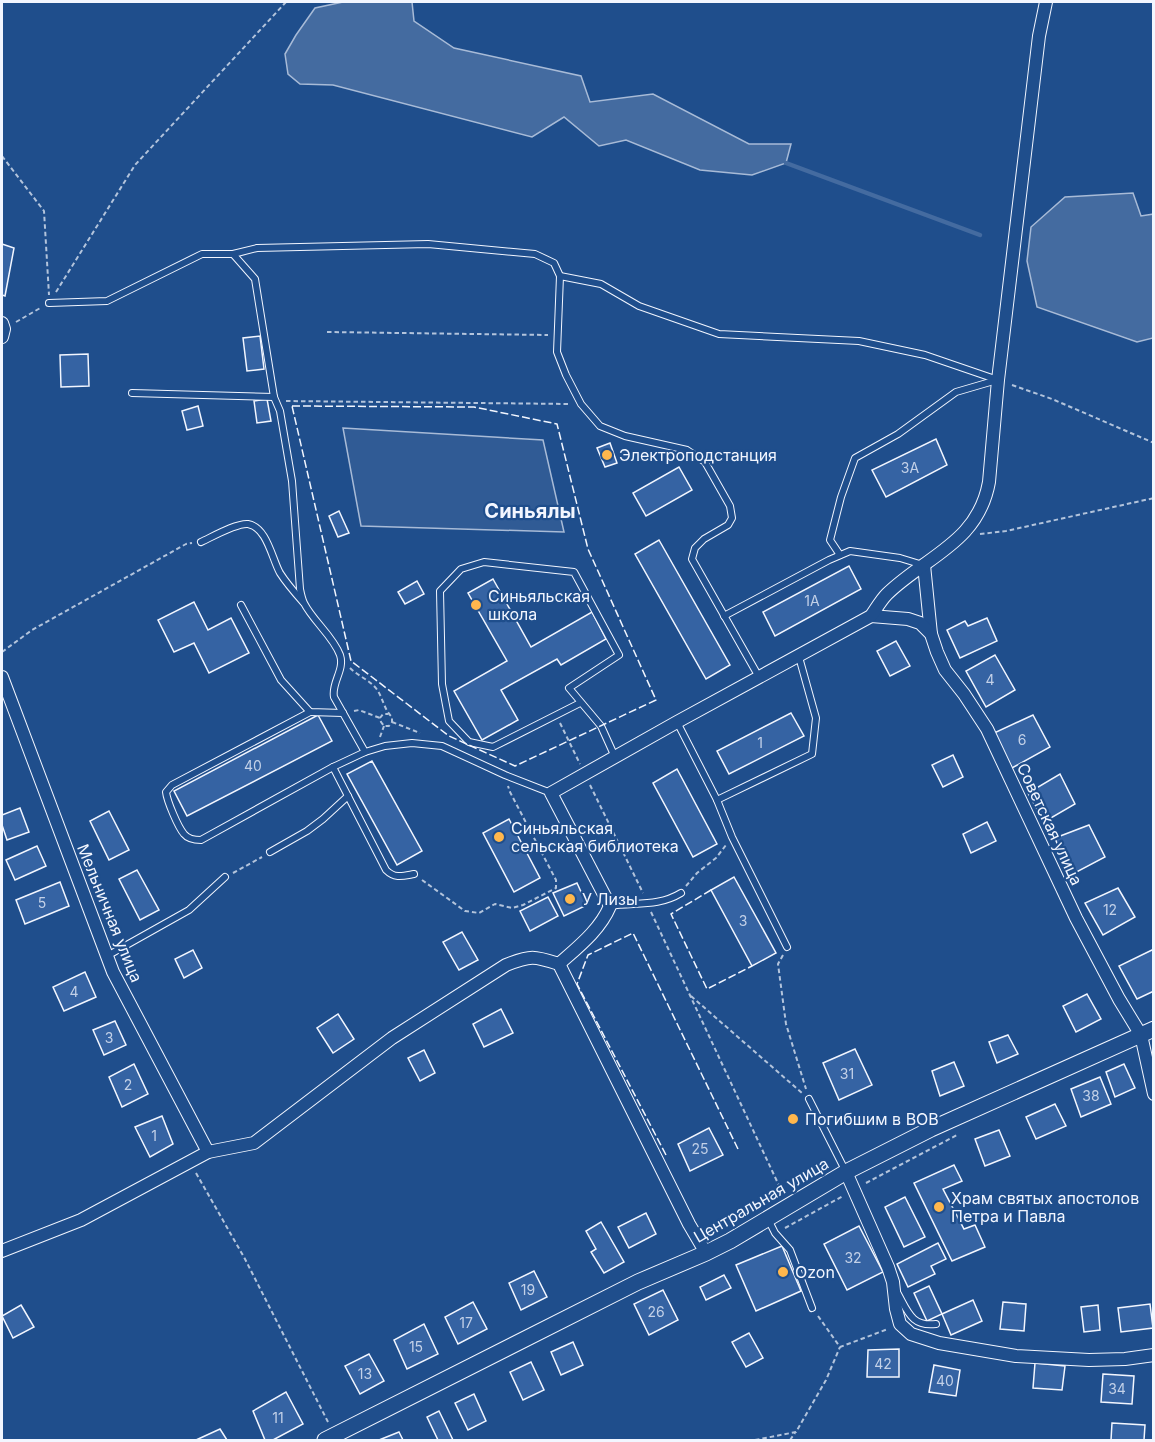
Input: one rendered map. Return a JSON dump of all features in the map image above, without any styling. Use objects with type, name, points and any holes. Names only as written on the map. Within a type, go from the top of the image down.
[{"type":"street","points":[[559,964],[585,942],[606,915],[610,906],[551,794],[871,616],[885,596],[961,536],[982,507],[989,482],[998,380],[1039,36],[1046,2]]},
{"type":"street","name":"Советская улица","points":[[924,566],[931,634],[937,652],[945,670],[987,729],[1076,918],[1119,999],[1147,1032],[1154,1094]]},
{"type":"street","points":[[871,616],[908,619],[920,623],[931,634]]},
{"type":"street","name":"Мельничная улица","points":[[2,677],[113,972],[208,1152]]},
{"type":"street","points":[[2,1251],[81,1220],[208,1152],[254,1143],[392,1038],[506,965],[525,958],[538,957],[559,964],[688,1224],[706,1253]]},
{"type":"street","name":"Центральная улица","points":[[330,1438],[638,1282],[706,1253],[846,1172],[931,1128],[1147,1032]]},
{"type":"street","points":[[846,1172],[888,1267],[893,1282],[900,1324],[911,1334],[939,1342],[1016,1356],[1089,1360],[1154,1355]]},
{"type":"lane","points":[[49,303],[107,301],[202,254],[233,254],[257,248],[428,244],[535,254],[554,264],[560,276],[557,352],[581,404],[600,426],[625,436],[687,450],[705,462],[730,506],[732,518],[728,525],[704,539],[695,548],[692,559],[759,678]]},
{"type":"lane","points":[[233,254],[255,279],[292,481],[300,589],[304,603]]},
{"type":"lane","points":[[560,276],[602,284],[639,306],[719,334],[859,341],[925,355],[998,380]]},
{"type":"lane","points":[[840,555],[830,540],[841,497],[855,458],[897,434],[956,392],[998,380]]},
{"type":"lane","points":[[132,393],[276,399]]},
{"type":"lane","points":[[201,542],[236,526],[247,524],[257,528],[264,536],[278,570],[288,586],[304,603],[340,656],[341,666],[333,691],[334,697],[365,752]]},
{"type":"lane","points":[[724,616],[850,550],[900,558],[924,566]]},
{"type":"lane","points":[[580,703],[493,747],[469,742],[449,721],[442,684],[440,591],[461,569],[484,562],[574,572],[619,655],[569,688],[601,726],[616,758]]},
{"type":"lane","points":[[241,605],[280,680],[310,712]]},
{"type":"lane","points":[[717,800],[812,754],[816,717],[799,657]]},
{"type":"lane","points":[[343,713],[310,712],[172,786],[166,792],[167,800],[183,834],[193,840],[201,840],[333,767],[365,752],[385,746],[412,743],[442,746],[551,794]]},
{"type":"lane","points":[[677,722],[787,947]]},
{"type":"lane","points":[[333,767],[387,870],[399,877],[414,874]]},
{"type":"lane","points":[[270,852],[307,831],[348,796]]},
{"type":"lane","points":[[108,956],[189,910],[225,877]]},
{"type":"lane","points":[[610,906],[625,903],[661,902],[681,893]]},
{"type":"lane","points":[[809,1099],[846,1172]]},
{"type":"lane","points":[[768,1218],[775,1233],[790,1250],[813,1308]]},
{"type":"lane","points":[[893,1282],[908,1313],[915,1321],[922,1324],[936,1324]]},
{"type":"path","points":[[2,330],[49,303],[135,165],[286,2]]},
{"type":"path","points":[[2,156],[44,212],[49,303]]},
{"type":"path","points":[[327,332],[557,335]]},
{"type":"path","points":[[998,380],[1052,399],[1154,443]]},
{"type":"path","points":[[276,399],[581,404]]},
{"type":"path","points":[[961,536],[1006,531],[1154,498]]},
{"type":"path","points":[[2,652],[32,630],[186,544],[201,542]]},
{"type":"path","points":[[340,656],[351,670],[374,686],[388,714],[392,717],[392,722],[389,726],[384,726],[380,718],[359,710],[343,713]]},
{"type":"path","points":[[380,718],[383,714],[388,714]]},
{"type":"path","points":[[557,715],[648,903],[785,1198]]},
{"type":"path","points":[[414,874],[465,911],[479,913],[495,904],[512,908],[524,905],[556,888],[556,880],[510,792],[505,775]]},
{"type":"path","points":[[681,893],[697,873],[716,858],[732,837]]},
{"type":"path","points":[[225,877],[270,852]]},
{"type":"path","points":[[787,947],[778,964],[786,1024],[809,1099]]},
{"type":"path","points":[[689,995],[809,1099]]},
{"type":"path","points":[[190,1162],[245,1258],[330,1438]]},
{"type":"path","points":[[775,1233],[854,1190]]},
{"type":"path","points":[[813,1308],[840,1347]]},
{"type":"path","points":[[790,1440],[826,1380],[840,1347],[900,1324]]},
{"type":"path","points":[[755,1440],[796,1432]]},
{"type":"shaded area","points":[[343,2],[412,2],[414,21],[454,48],[581,76],[590,102],[653,94],[749,144],[791,144],[786,163],[752,175],[700,170],[626,140],[599,146],[564,117],[532,137],[333,85],[300,84],[288,74],[285,54],[315,8]]},
{"type":"shaded area","points":[[1133,193],[1141,216],[1154,214],[1153,338],[1137,342],[1037,307],[1027,261],[1031,227],[1065,197]]},
{"type":"shaded area","points":[[343,428],[543,440],[564,532],[361,526]]},
{"type":"building","points":[[2,244],[14,248],[5,296],[2,295]]},
{"type":"building","points":[[260,336],[264,369],[247,371],[243,338]]},
{"type":"building","points":[[88,354],[89,386],[61,387],[60,355]]},
{"type":"building","points":[[267,399],[271,421],[257,423],[254,401]]},
{"type":"building","points":[[198,406],[203,426],[187,430],[182,411]]},
{"type":"building","points":[[936,439],[947,465],[886,497],[872,470]]},
{"type":"building","name":"Электроподстанция","points":[[610,443],[617,463],[605,467],[597,448]]},
{"type":"building","points":[[679,467],[692,490],[646,516],[633,493]]},
{"type":"building","points":[[339,511],[349,533],[338,537],[329,516]]},
{"type":"building","points":[[659,540],[730,665],[706,679],[635,554]]},
{"type":"building","points":[[849,566],[861,589],[775,636],[763,612]]},
{"type":"building","points":[[493,579],[531,647],[592,612],[606,639],[561,665],[557,659],[501,690],[518,720],[482,740],[454,691],[507,661],[468,593]]},
{"type":"building","points":[[417,581],[424,594],[405,604],[398,592]]},
{"type":"building","points":[[194,602],[208,630],[231,618],[249,653],[209,673],[194,643],[174,652],[158,620]]},
{"type":"building","points":[[987,618],[997,641],[960,658],[947,630],[965,621],[968,626]]},
{"type":"building","points":[[896,641],[910,666],[890,676],[877,651]]},
{"type":"building","points":[[995,655],[1015,690],[986,707],[966,671]]},
{"type":"building","points":[[791,713],[804,736],[729,774],[717,751]]},
{"type":"building","points":[[318,715],[332,741],[187,816],[174,791]]},
{"type":"building","points":[[1033,715],[1050,747],[1012,768],[994,733]]},
{"type":"building","points":[[953,755],[963,777],[943,787],[932,765]]},
{"type":"building","points":[[372,761],[422,851],[397,865],[347,774]]},
{"type":"building","points":[[677,769],[717,844],[693,857],[653,783]]},
{"type":"building","points":[[1060,774],[1075,804],[1044,822],[1028,793]]},
{"type":"building","points":[[20,808],[29,832],[7,840],[2,825],[2,815]]},
{"type":"building","points":[[109,811],[129,850],[109,860],[90,821]]},
{"type":"building","points":[[509,819],[540,878],[514,892],[483,833]]},
{"type":"building","points":[[987,822],[996,841],[971,853],[963,834]]},
{"type":"building","points":[[1089,825],[1105,857],[1069,876],[1055,838]]},
{"type":"building","points":[[37,846],[46,866],[15,880],[6,860]]},
{"type":"building","points":[[137,870],[159,910],[140,920],[119,879]]},
{"type":"building","points":[[734,877],[776,953],[752,966],[711,890]]},
{"type":"building","points":[[60,882],[69,906],[25,924],[16,900]]},
{"type":"building","name":"У Лизы","points":[[577,883],[587,905],[564,916],[553,893]]},
{"type":"building","points":[[1118,888],[1135,917],[1103,935],[1085,903]]},
{"type":"building","points":[[548,897],[558,916],[530,931],[520,911]]},
{"type":"building","points":[[462,932],[478,960],[459,970],[443,942]]},
{"type":"building","points":[[1154,949],[1154,991],[1137,999],[1119,966]]},
{"type":"building","points":[[193,950],[202,968],[184,978],[175,959]]},
{"type":"building","points":[[85,972],[96,997],[64,1011],[53,987]]},
{"type":"building","points":[[1087,994],[1101,1019],[1076,1032],[1063,1006]]},
{"type":"building","points":[[501,1009],[513,1033],[484,1047],[473,1024]]},
{"type":"building","points":[[338,1014],[354,1039],[333,1053],[317,1028]]},
{"type":"building","points":[[115,1021],[126,1045],[104,1055],[93,1030]]},
{"type":"building","points":[[1008,1035],[1018,1054],[997,1063],[989,1042]]},
{"type":"building","points":[[855,1049],[872,1085],[839,1100],[823,1063]]},
{"type":"building","points":[[424,1050],[435,1073],[420,1081],[408,1058]]},
{"type":"building","points":[[954,1062],[964,1086],[940,1096],[932,1071]]},
{"type":"building","points":[[134,1064],[148,1094],[122,1107],[109,1077]]},
{"type":"building","points":[[1124,1064],[1135,1088],[1115,1097],[1106,1072]]},
{"type":"building","points":[[1100,1077],[1111,1104],[1081,1117],[1071,1089]]},
{"type":"building","points":[[1055,1104],[1066,1126],[1036,1139],[1026,1117]]},
{"type":"building","points":[[162,1116],[173,1144],[150,1157],[135,1127]]},
{"type":"building","points":[[709,1128],[723,1155],[690,1171],[678,1144]]},
{"type":"building","points":[[999,1130],[1010,1156],[985,1166],[975,1139]]},
{"type":"building","name":"Храм святых апостолов Петра и Павла","points":[[954,1165],[962,1181],[943,1189],[964,1229],[975,1225],[985,1247],[952,1261],[914,1183]]},
{"type":"building","points":[[905,1197],[925,1237],[904,1247],[885,1207]]},
{"type":"building","points":[[646,1213],[656,1234],[629,1248],[618,1227]]},
{"type":"building","points":[[601,1222],[624,1262],[604,1273],[591,1252],[596,1249],[586,1231]]},
{"type":"building","points":[[859,1226],[883,1272],[847,1290],[824,1244]]},
{"type":"building","points":[[938,1243],[946,1259],[931,1266],[935,1274],[908,1287],[897,1264]]},
{"type":"building","points":[[782,1246],[801,1291],[756,1311],[736,1265]]},
{"type":"building","points":[[534,1271],[547,1297],[521,1310],[509,1283]]},
{"type":"building","points":[[724,1275],[731,1288],[706,1300],[700,1287]]},
{"type":"building","points":[[929,1286],[942,1314],[927,1321],[914,1293]]},
{"type":"building","points":[[663,1290],[678,1320],[649,1335],[634,1304]]},
{"type":"building","points":[[973,1300],[982,1321],[951,1335],[942,1314]]},
{"type":"building","points":[[473,1302],[487,1329],[458,1344],[445,1317]]},
{"type":"building","points":[[1003,1302],[1026,1304],[1024,1331],[1000,1329]]},
{"type":"building","points":[[1150,1304],[1153,1328],[1121,1332],[1118,1308]]},
{"type":"building","points":[[21,1305],[34,1327],[13,1338],[2,1316]]},
{"type":"building","points":[[1098,1305],[1100,1330],[1084,1332],[1081,1307]]},
{"type":"building","points":[[424,1324],[438,1354],[407,1369],[394,1340]]},
{"type":"building","points":[[749,1333],[763,1358],[746,1367],[732,1342]]},
{"type":"building","points":[[573,1342],[583,1365],[561,1375],[551,1352]]},
{"type":"building","points":[[899,1349],[899,1377],[867,1377],[868,1350]]},
{"type":"building","points":[[369,1354],[384,1381],[360,1394],[345,1366]]},
{"type":"building","points":[[531,1362],[544,1390],[523,1400],[510,1372]]},
{"type":"building","points":[[1035,1363],[1065,1366],[1062,1390],[1033,1388]]},
{"type":"building","points":[[934,1365],[960,1370],[956,1396],[929,1392]]},
{"type":"building","points":[[1103,1374],[1134,1376],[1132,1404],[1101,1402]]},
{"type":"building","points":[[286,1392],[303,1424],[273,1440],[265,1440],[253,1411]]},
{"type":"building","points":[[474,1394],[486,1421],[468,1430],[455,1403]]},
{"type":"building","points":[[439,1411],[453,1440],[438,1440],[427,1417]]},
{"type":"building","points":[[1112,1423],[1145,1425],[1144,1440],[1111,1440]]},
{"type":"building","points":[[220,1429],[227,1440],[196,1440]]},
{"type":"building","points":[[399,1432],[403,1440],[379,1440]]},
{"type":"waterway","points":[[786,163],[980,235]]},
{"type":"fence","points":[[292,406],[474,407],[557,424],[588,549],[656,700],[515,766],[449,736],[351,661],[292,406]]},
{"type":"fence","points":[[711,890],[671,914],[707,989],[752,966]]},
{"type":"fence","points":[[666,1155],[577,984],[588,955],[633,933],[738,1149]]},
{"type":"place","name":"Электроподстанция","points":[[607,455]]},
{"type":"place","name":"Синьяльская школа","points":[[476,605]]},
{"type":"place","name":"Синьяльская сельская библиотека","points":[[499,837]]},
{"type":"place","name":"У Лизы","points":[[570,899]]},
{"type":"place","name":"Погибшим в ВОВ","points":[[793,1119]]},
{"type":"place","name":"Храм святых апостолов Петра и Павла","points":[[939,1207]]},
{"type":"place","name":"Ozon","points":[[783,1272]]},
{"type":"district","name":"Синьялы","points":[[530,511]]}]
